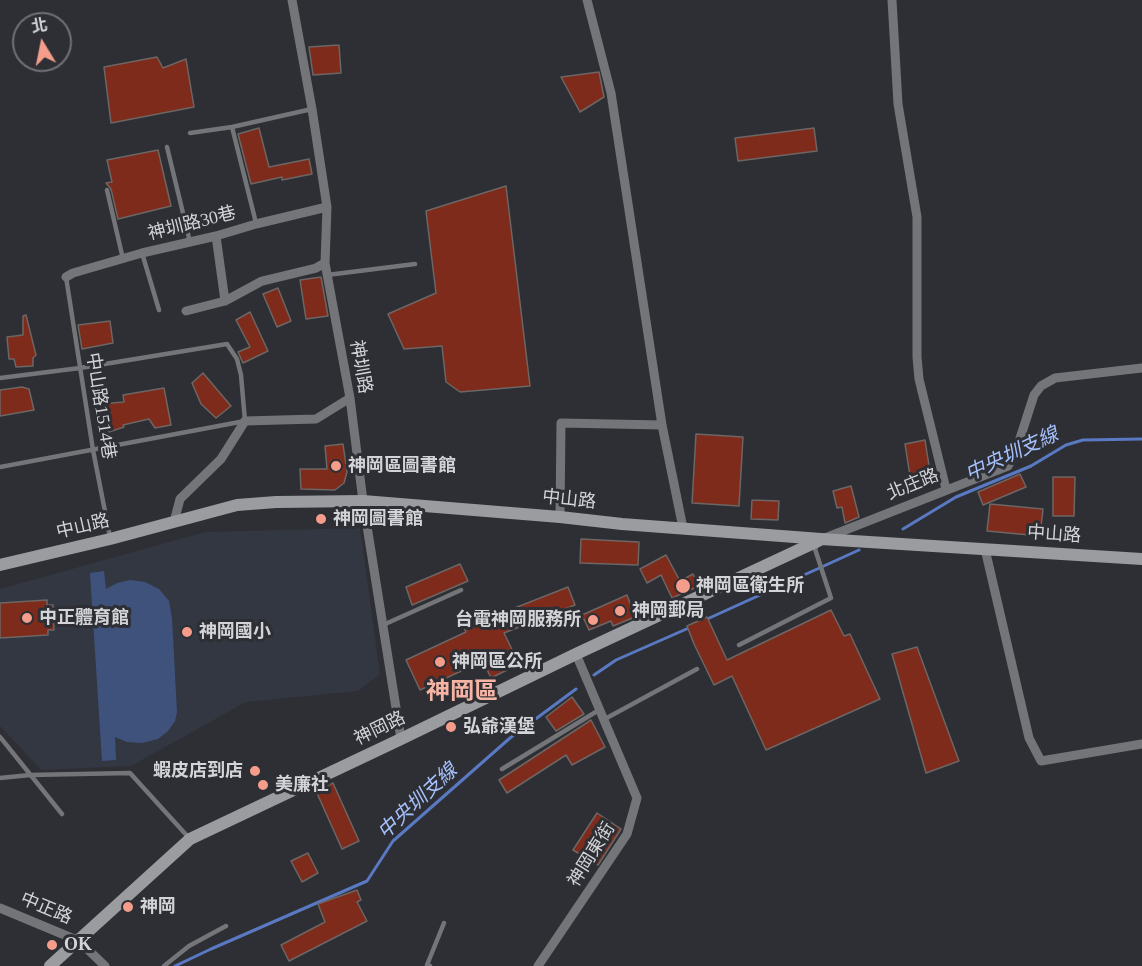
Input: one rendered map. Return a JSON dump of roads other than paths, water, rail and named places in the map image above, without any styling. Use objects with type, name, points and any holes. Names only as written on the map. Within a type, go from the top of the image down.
[{"type":"street","name":"神圳路","points":[[292,0],[327,207],[325,263],[350,398],[363,501],[401,739]]},
{"type":"street","points":[[587,0],[611,93],[663,425],[683,528]]},
{"type":"street","points":[[892,0],[898,104],[917,217],[919,380],[946,489]]},
{"type":"street","name":"神圳路30巷","points":[[66,277],[142,253],[327,207]]},
{"type":"street","points":[[216,236],[225,301]]},
{"type":"street","points":[[186,311],[225,301],[262,281],[316,268],[325,263]]},
{"type":"street","name":"北庄路","points":[[821,539],[1008,466],[1015,454],[1034,395],[1041,386],[1055,378],[1142,368]]},
{"type":"street","points":[[174,522],[180,500],[221,459],[245,421],[316,420],[350,398]]},
{"type":"street","points":[[560,517],[561,423],[663,425]]},
{"type":"street","name":"中山路","points":[[0,565],[237,505],[363,501],[821,539],[1142,559]]},
{"type":"street","name":"神岡路","points":[[50,966],[190,839],[821,539]]},
{"type":"street","points":[[985,549],[1029,738],[1041,761],[1142,744]]},
{"type":"street","name":"神岡東街","points":[[538,966],[627,834],[637,798],[576,654]]},
{"type":"street","name":"中正路","points":[[0,908],[79,941]]},
{"type":"street","points":[[79,941],[105,966]]},
{"type":"lane","points":[[190,133],[232,127],[312,109]]},
{"type":"lane","points":[[232,127],[256,224]]},
{"type":"lane","points":[[167,147],[190,242]]},
{"type":"lane","points":[[107,190],[123,259]]},
{"type":"lane","points":[[142,253],[159,310]]},
{"type":"lane","points":[[327,275],[415,264]]},
{"type":"lane","name":"中山路1514巷","points":[[66,277],[93,450],[110,539]]},
{"type":"lane","points":[[0,378],[80,368],[227,344],[237,359],[241,375],[245,421],[0,467]]},
{"type":"lane","points":[[739,645],[831,598],[815,549],[821,539]]},
{"type":"lane","points":[[383,625],[460,590]]},
{"type":"lane","points":[[603,720],[697,669]]},
{"type":"lane","points":[[502,769],[599,710]]},
{"type":"lane","points":[[0,737],[62,814]]},
{"type":"lane","points":[[0,778],[30,774],[130,773],[190,839]]},
{"type":"lane","points":[[430,966],[427,965],[444,923]]},
{"type":"lane","points":[[164,966],[189,946],[226,926]]},
{"type":"waterway","name":"中央圳支線","points":[[903,529],[956,497],[1031,466],[1066,445],[1083,440],[1142,439]]},
{"type":"waterway","name":"中央圳支線","points":[[705,620],[859,550]]},
{"type":"waterway","name":"中央圳支線","points":[[594,675],[616,660],[691,627]]},
{"type":"waterway","name":"中央圳支線","points":[[175,966],[367,881],[393,841],[510,738],[576,689]]},
{"type":"place","name":"神岡區圖書館","points":[[336,466]]},
{"type":"place","name":"神岡圖書館","points":[[321,519]]},
{"type":"place","name":"神岡區衛生所","points":[[683,586]]},
{"type":"place","name":"神岡郵局","points":[[620,611]]},
{"type":"place","name":"中正體育館","points":[[27,618]]},
{"type":"place","name":"台電神岡服務所","points":[[593,620]]},
{"type":"place","name":"神岡國小","points":[[187,632]]},
{"type":"place","name":"神岡區公所","points":[[440,662]]},
{"type":"place","name":"弘爺漢堡","points":[[451,727]]},
{"type":"place","name":"蝦皮店到店","points":[[255,771]]},
{"type":"place","name":"美廉社","points":[[263,785]]},
{"type":"place","name":"神岡","points":[[128,907]]},
{"type":"place","name":"OK","points":[[52,945]]},
{"type":"district","name":"神岡區","points":[[462,693]]}]
